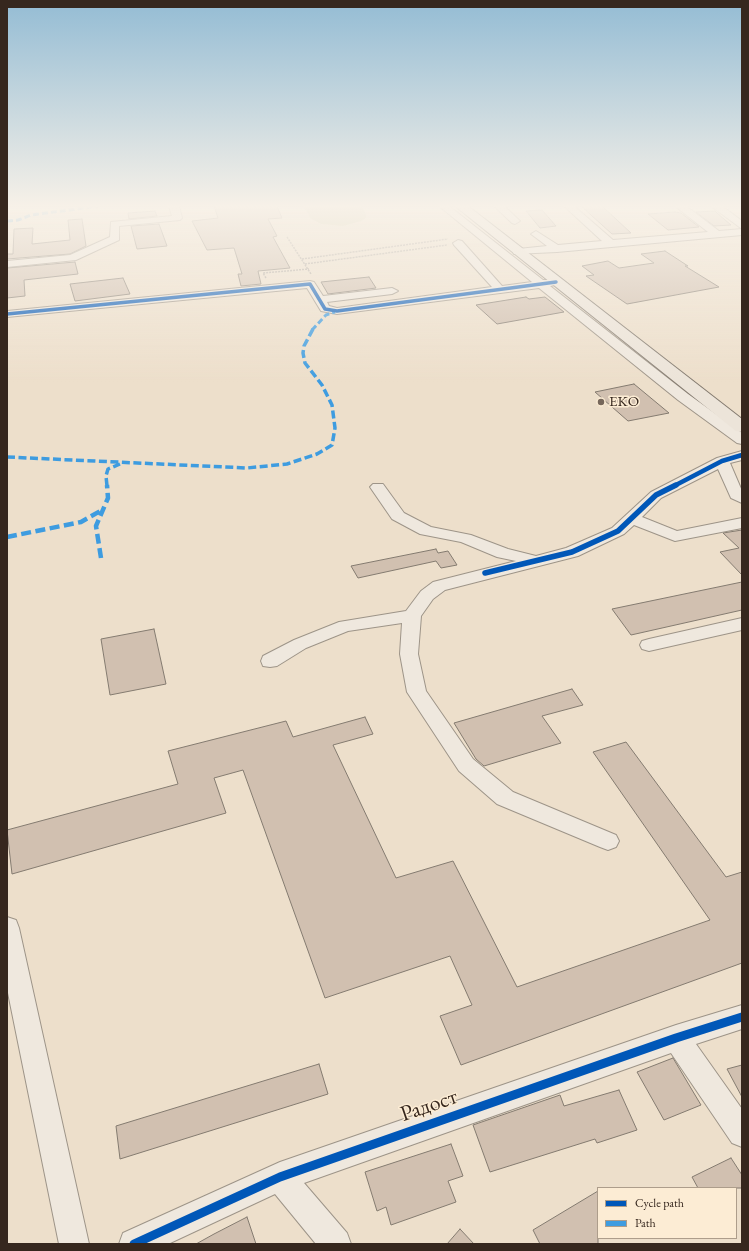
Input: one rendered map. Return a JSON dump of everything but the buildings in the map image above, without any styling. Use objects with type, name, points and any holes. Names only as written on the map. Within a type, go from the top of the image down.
[{"type":"main road","points":[[538,264],[647,361],[706,398],[742,427]]},
{"type":"main road","points":[[542,264],[742,411]]},
{"type":"street","points":[[477,264],[500,290]]},
{"type":"street","points":[[515,264],[540,285],[647,361],[640,378],[661,395],[706,398]]},
{"type":"street","points":[[444,285],[491,280]]},
{"type":"street","points":[[7,314],[310,284],[325,309],[337,311],[556,282]]},
{"type":"street","points":[[319,300],[405,290]]},
{"type":"street","points":[[683,397],[742,440]]},
{"type":"street","points":[[608,841],[505,798],[466,765],[417,692],[409,654],[412,616],[427,595],[439,586],[485,573],[572,552],[618,531],[656,495],[722,461],[742,455]]},
{"type":"street","points":[[722,461],[736,495],[742,498]]},
{"type":"street","points":[[378,487],[398,516],[426,531],[466,538],[503,553],[537,561]]},
{"type":"street","points":[[632,518],[674,536],[742,523]]},
{"type":"street","points":[[270,661],[300,644],[345,626],[412,616]]},
{"type":"street","points":[[649,645],[742,624]]},
{"type":"street","points":[[7,928],[74,1244]]},
{"type":"street","name":"Радост","points":[[134,1244],[280,1177],[676,1038],[742,1017]]},
{"type":"street","points":[[676,1038],[742,1133]]},
{"type":"street","points":[[280,1177],[336,1244]]},
{"type":"path","points":[[305,264],[315,281],[310,284]]},
{"type":"path","points":[[270,288],[263,273],[309,269]]},
{"type":"marked path","points":[[7,457],[247,468],[287,464],[317,454],[332,445],[335,428],[332,405],[322,385],[305,363],[303,353],[304,346],[314,326],[326,315],[335,312]]},
{"type":"marked path","points":[[101,558],[96,526],[108,498],[106,476],[108,469],[120,464]]},
{"type":"marked path","points":[[7,537],[81,522],[102,510]]},
{"type":"cycle path","points":[[7,314],[310,284],[325,309],[337,311],[556,282]]},
{"type":"cycle path","points":[[485,573],[572,552],[618,531],[656,495],[722,461],[742,455]]},
{"type":"cycle path","points":[[134,1244],[280,1177],[676,1038],[742,1017]]},
{"type":"place","name":"EKO","points":[[601,402]]}]
